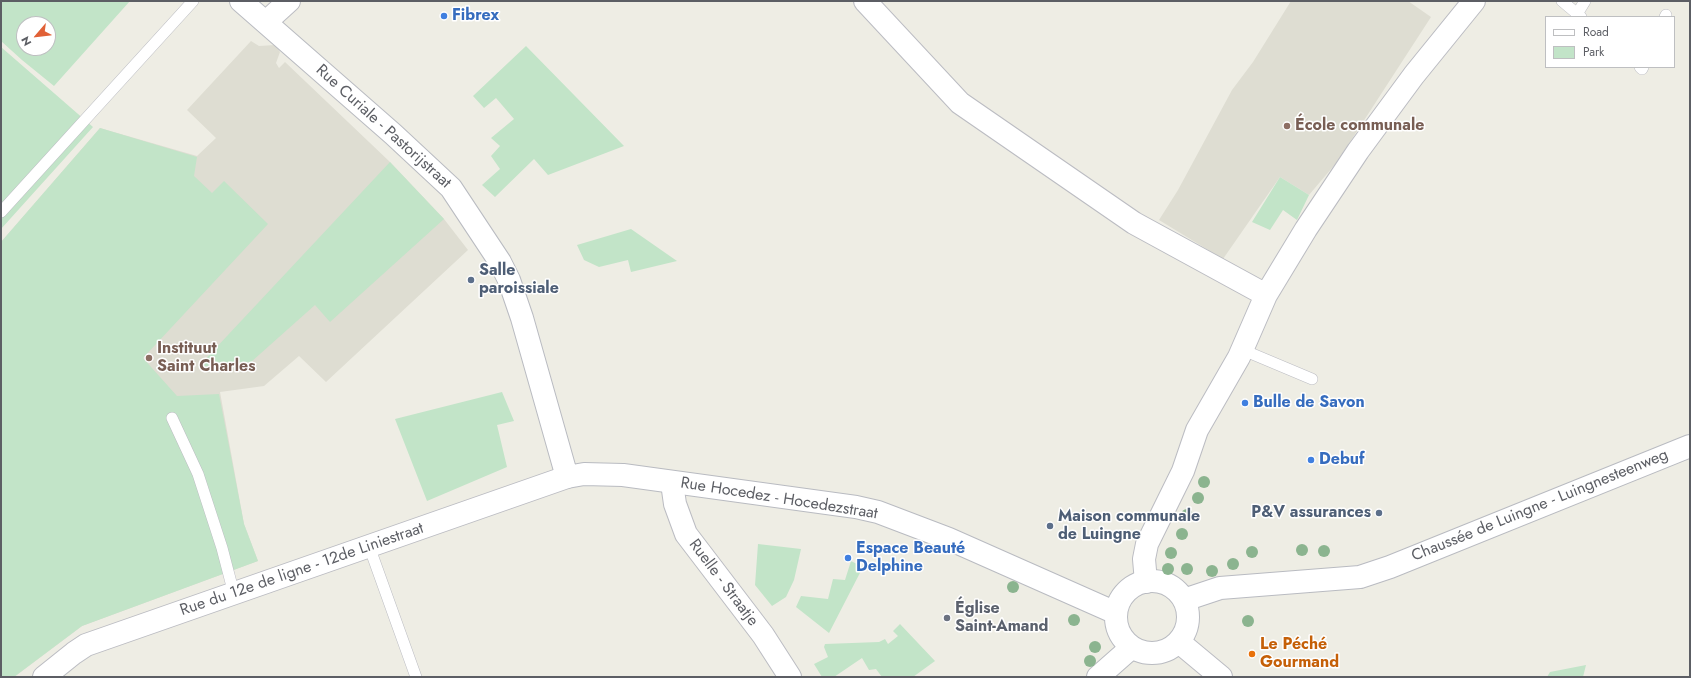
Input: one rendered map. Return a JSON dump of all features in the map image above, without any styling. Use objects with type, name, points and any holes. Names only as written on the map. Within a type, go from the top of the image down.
[{"type":"street","name":"Rue Curiale - Pastorijstraat","points":[[242,1],[393,134],[451,188],[497,257],[515,296],[568,477]]},
{"type":"street","points":[[266,22],[289,1]]},
{"type":"street","points":[[865,1],[960,103],[1134,223],[1266,295]]},
{"type":"street","points":[[1146,582],[1144,559],[1146,544],[1183,471],[1197,430],[1243,350],[1266,295],[1306,228],[1358,151],[1414,75],[1474,1]]},
{"type":"street","name":"Chaussée de Luingne - Luingnesteenweg","points":[[1184,600],[1220,588],[1360,577],[1390,567],[1690,446]]},
{"type":"street","name":"Rue Hocedez - Hocedezstraat","points":[[568,477],[584,474],[609,474],[848,506],[878,512],[949,539],[1116,613]]},
{"type":"street","name":"Rue du 12e de ligne - 12de Liniestraat","points":[[44,677],[86,645],[568,477]]},
{"type":"street","name":"Ruelle - Straatje","points":[[672,483],[675,504],[686,534],[763,636],[790,677]]},
{"type":"street","points":[[1146,582],[1165,583],[1176,590],[1184,600],[1188,614],[1188,622],[1179,642],[1168,650],[1156,653],[1143,652],[1126,643],[1119,632],[1116,613],[1119,602],[1126,592],[1135,585],[1146,582]]},
{"type":"street","points":[[1179,642],[1221,677]]},
{"type":"street","points":[[1098,677],[1132,647]]},
{"type":"lane","points":[[1,212],[193,1]]},
{"type":"lane","points":[[1562,1],[1579,15],[1585,1]]},
{"type":"lane","points":[[1243,350],[1312,378]]},
{"type":"lane","points":[[172,418],[198,474],[222,548],[234,594]]},
{"type":"lane","points":[[369,546],[416,677]]},
{"type":"shaded area","name":"École communale","points":[[1291,1],[1408,1],[1431,17],[1337,162],[1309,195],[1280,177],[1223,259],[1159,220],[1178,190],[1232,90],[1253,62]]},
{"type":"shaded area","name":"Instituut Saint Charles","points":[[251,41],[259,46],[275,45],[280,52],[276,63],[279,68],[285,62],[390,162],[444,219],[468,250],[326,382],[299,356],[264,386],[220,392],[244,524],[258,561],[82,626],[14,677],[1,677],[1,242],[100,128],[197,156],[216,138],[187,110]]},
{"type":"green space","points":[[1,1],[130,1],[54,86],[18,56],[56,56],[56,16],[16,16],[16,55],[1,41]]},
{"type":"green space","points":[[526,46],[624,146],[548,175],[534,159],[495,197],[482,185],[500,169],[491,156],[500,146],[491,138],[514,119],[496,98],[484,108],[473,96]]},
{"type":"green space","points":[[1,47],[93,127],[1,229]]},
{"type":"green space","name":"Instituut Saint Charles","points":[[100,128],[197,157],[194,176],[212,193],[224,181],[268,224],[143,358],[177,396],[219,394],[244,524],[258,561],[82,626],[14,677],[1,677],[1,242]]},
{"type":"green space","points":[[390,162],[444,219],[330,322],[315,305],[251,362],[198,367]]},
{"type":"green space","points":[[1280,177],[1309,195],[1297,220],[1283,210],[1270,230],[1252,222]]},
{"type":"green space","points":[[631,229],[677,261],[631,272],[628,260],[599,267],[584,260],[577,245]]},
{"type":"green space","points":[[502,392],[514,421],[497,425],[507,467],[427,501],[395,419]]},
{"type":"green space","points":[[758,544],[801,549],[794,580],[786,597],[772,606],[755,585]]},
{"type":"green space","points":[[851,561],[863,567],[829,633],[796,607],[801,596],[828,599],[833,579],[845,580]]},
{"type":"green space","points":[[900,624],[935,661],[913,677],[882,677],[876,669],[869,670],[862,658],[834,677],[822,677],[814,664],[828,657],[824,647],[825,644],[879,642],[885,639],[888,644],[898,636],[893,631]]},
{"type":"green space","points":[[1586,665],[1583,677],[1547,677],[1550,672]]},
{"type":"place","name":"Fibrex","points":[[444,16]]},
{"type":"place","name":"École communale","points":[[1287,126]]},
{"type":"place","name":"Salle paroissiale","points":[[471,280]]},
{"type":"place","name":"Instituut Saint Charles","points":[[149,358]]},
{"type":"place","name":"Bulle de Savon","points":[[1245,403]]},
{"type":"place","name":"Debuf","points":[[1311,460]]},
{"type":"place","name":"P&V assurances","points":[[1379,513]]},
{"type":"place","name":"Maison communale de Luingne","points":[[1050,526]]},
{"type":"place","name":"Espace Beauté Delphine","points":[[848,558]]},
{"type":"place","name":"Église Saint-Amand","points":[[947,618]]},
{"type":"place","name":"Le Péché Gourmand","points":[[1252,654]]}]
